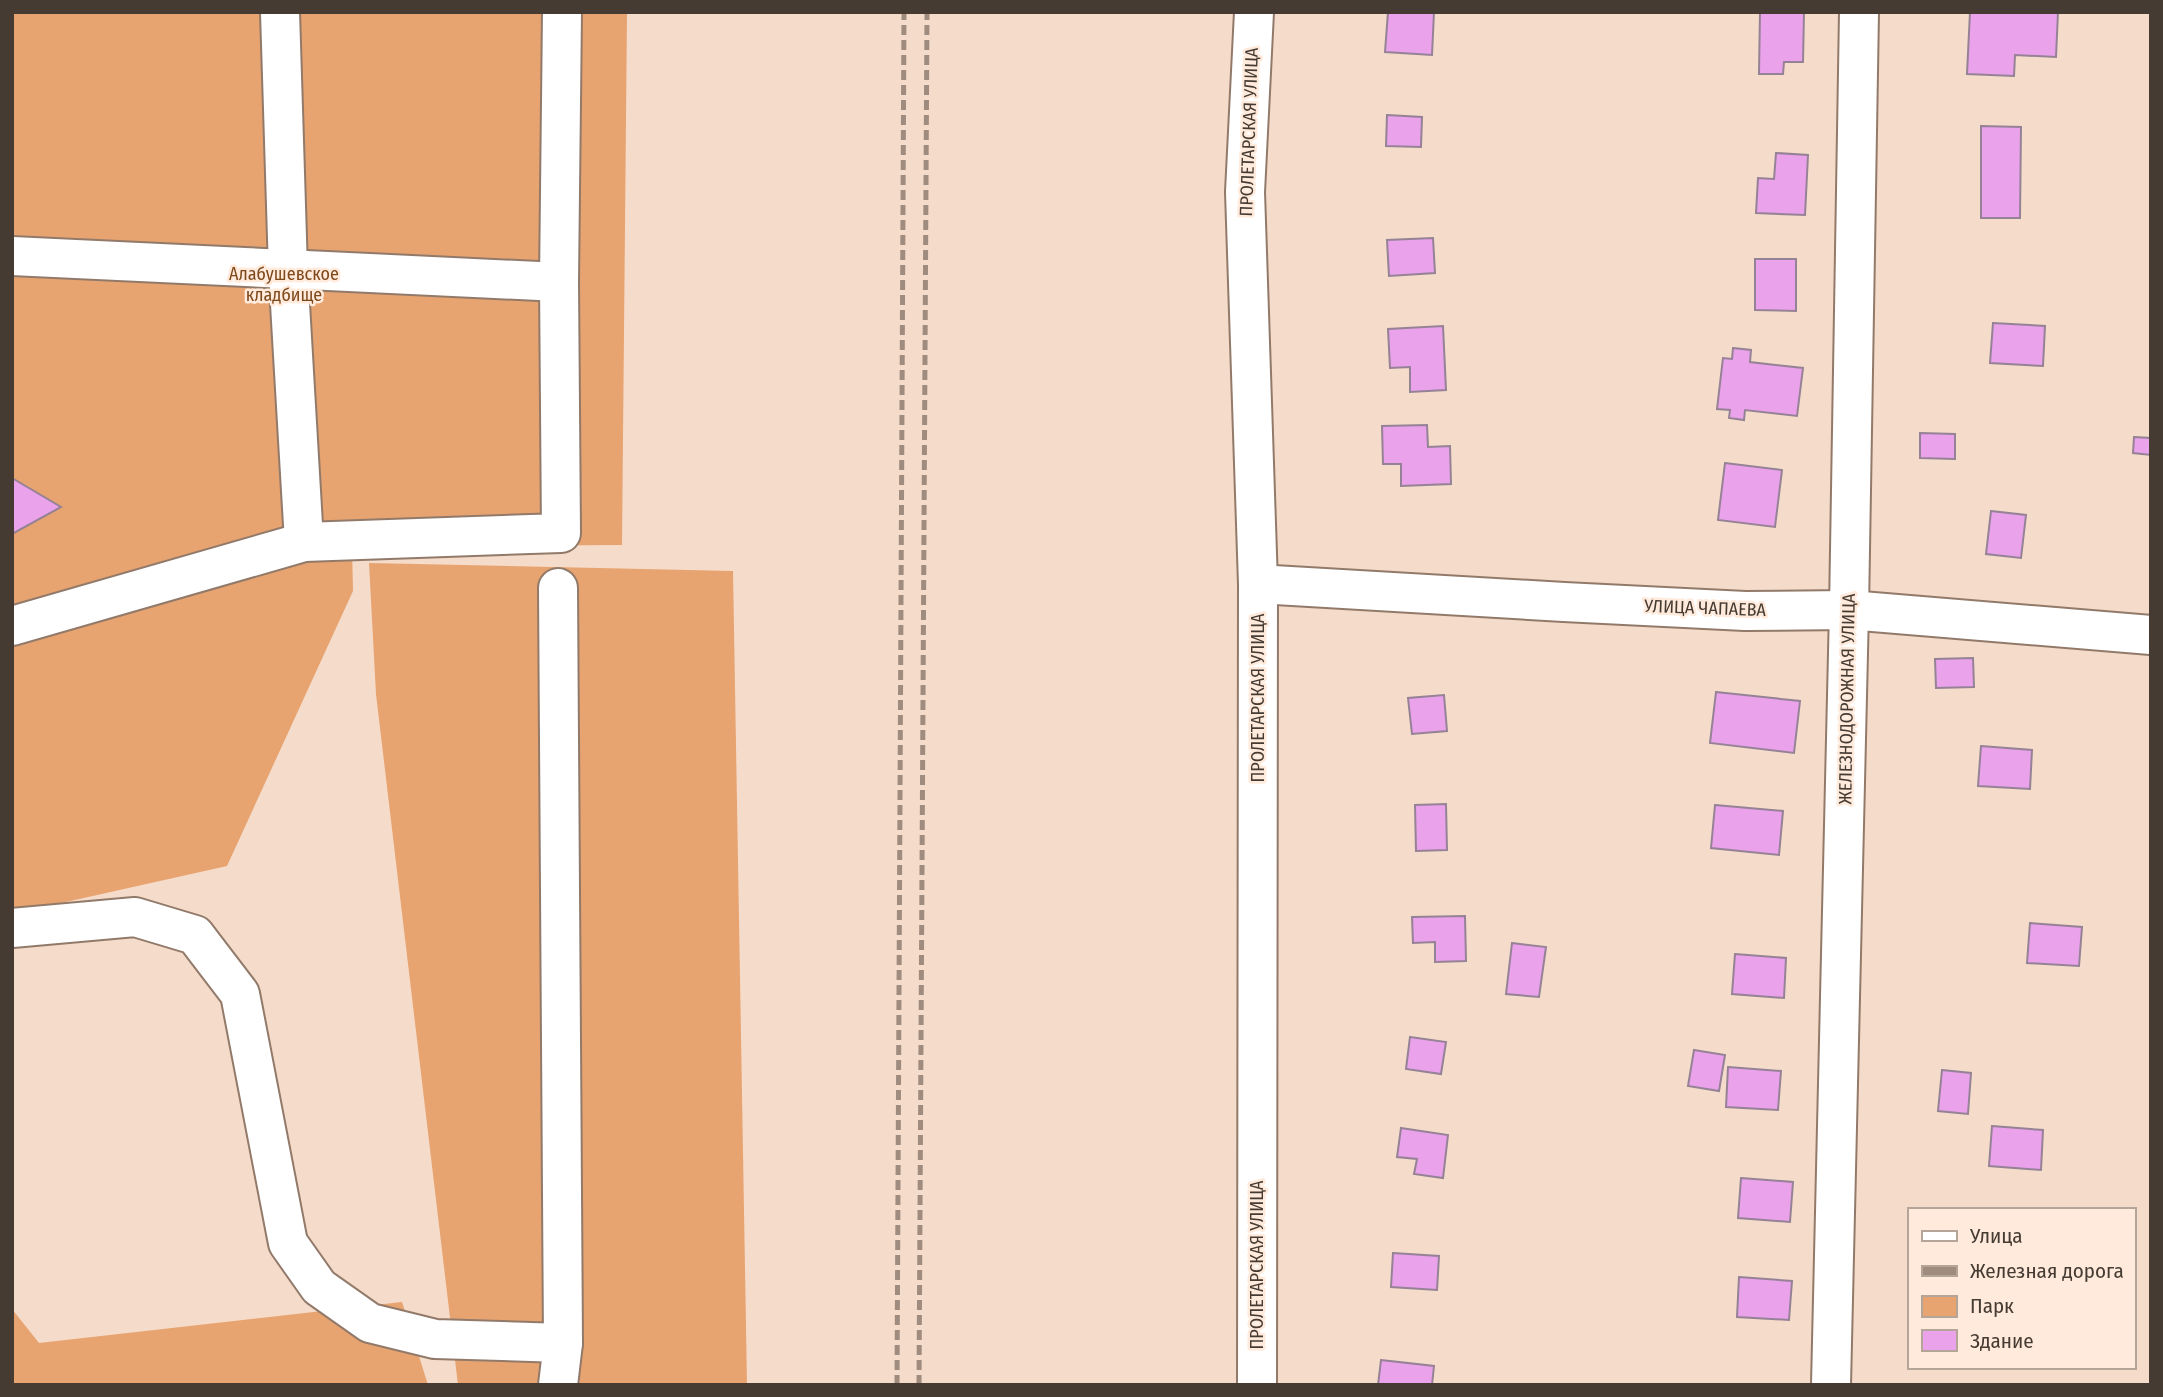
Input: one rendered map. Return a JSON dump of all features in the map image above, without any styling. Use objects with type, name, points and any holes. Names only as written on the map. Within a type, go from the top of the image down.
[{"type":"street","points":[[280,12],[288,270],[304,542]]},
{"type":"street","points":[[12,626],[304,542],[561,533],[559,282],[562,12]]},
{"type":"street","name":"ПРОЛЕТАРСКАЯ УЛИЦА","points":[[1254,12],[1245,192],[1258,584],[1257,1385]]},
{"type":"street","name":"ЖЕЛЕЗНОДОРОЖНАЯ УЛИЦА","points":[[1831,1385],[1849,610],[1859,12]]},
{"type":"street","points":[[12,256],[559,282]]},
{"type":"street","name":"УЛИЦА ЧАПАЕВА","points":[[1258,584],[1745,611],[1849,610],[2151,635]]},
{"type":"street","points":[[558,588],[563,1343],[558,1385]]},
{"type":"street","points":[[12,928],[135,917],[195,935],[240,994],[288,1243],[319,1287],[370,1323],[435,1339],[563,1343]]},
{"type":"green space","name":"Алабушевское кладбище","points":[[12,12],[627,12],[622,545],[352,547],[353,591],[227,866],[12,914]]},
{"type":"green space","points":[[369,563],[733,571],[747,1385],[458,1385],[376,694]]},
{"type":"green space","points":[[402,1302],[428,1385],[12,1385],[12,1309],[39,1343]]},
{"type":"building","points":[[1388,12],[1434,12],[1432,55],[1385,52]]},
{"type":"building","points":[[1760,12],[1804,12],[1803,62],[1784,62],[1783,74],[1759,74]]},
{"type":"building","points":[[1970,12],[2058,12],[2056,57],[2015,55],[2014,76],[1967,74]]},
{"type":"building","points":[[1387,115],[1422,117],[1421,147],[1386,146]]},
{"type":"building","points":[[1981,126],[2021,127],[2020,218],[1981,218]]},
{"type":"building","points":[[1776,153],[1808,155],[1805,215],[1756,213],[1758,178],[1774,179]]},
{"type":"building","points":[[1433,238],[1435,273],[1389,276],[1387,240]]},
{"type":"building","points":[[1755,259],[1796,259],[1796,311],[1755,310]]},
{"type":"building","points":[[1993,323],[2045,326],[2043,366],[1990,363]]},
{"type":"building","points":[[1443,326],[1446,390],[1410,392],[1410,367],[1390,368],[1388,329]]},
{"type":"building","points":[[1733,348],[1751,350],[1750,362],[1803,368],[1797,416],[1745,410],[1744,420],[1729,418],[1730,410],[1717,409],[1723,358],[1732,359]]},
{"type":"building","points":[[1427,425],[1428,447],[1450,446],[1451,484],[1401,486],[1401,464],[1383,464],[1382,426]]},
{"type":"building","points":[[1920,433],[1955,434],[1955,459],[1920,458]]},
{"type":"building","points":[[2134,437],[2151,438],[2151,455],[2133,453]]},
{"type":"building","points":[[1725,463],[1782,470],[1775,527],[1718,520]]},
{"type":"building","points":[[12,478],[61,507],[12,534]]},
{"type":"building","points":[[1991,511],[2026,515],[2021,558],[1986,554]]},
{"type":"building","points":[[1973,658],[1974,687],[1936,688],[1935,659]]},
{"type":"building","points":[[1716,692],[1800,701],[1794,753],[1710,743]]},
{"type":"building","points":[[1444,695],[1447,731],[1412,734],[1408,698]]},
{"type":"building","points":[[1981,746],[2032,750],[2030,789],[1978,786]]},
{"type":"building","points":[[1446,804],[1447,850],[1416,851],[1415,805]]},
{"type":"building","points":[[1715,805],[1783,811],[1779,855],[1711,848]]},
{"type":"building","points":[[1465,916],[1466,961],[1435,962],[1435,942],[1413,943],[1412,917]]},
{"type":"building","points":[[2030,923],[2082,927],[2079,966],[2027,963]]},
{"type":"building","points":[[1512,943],[1546,947],[1539,997],[1506,994]]},
{"type":"building","points":[[1735,954],[1786,958],[1784,998],[1732,994]]},
{"type":"building","points":[[1410,1037],[1446,1042],[1441,1074],[1406,1069]]},
{"type":"building","points":[[1694,1050],[1725,1055],[1719,1091],[1688,1086]]},
{"type":"building","points":[[1728,1067],[1781,1071],[1778,1110],[1726,1107]]},
{"type":"building","points":[[1942,1070],[1971,1073],[1968,1114],[1938,1111]]},
{"type":"building","points":[[1992,1126],[2043,1130],[2041,1170],[1989,1166]]},
{"type":"building","points":[[1401,1128],[1448,1135],[1443,1178],[1414,1174],[1417,1159],[1397,1157]]},
{"type":"building","points":[[1741,1178],[1793,1182],[1790,1222],[1738,1218]]},
{"type":"building","points":[[1393,1253],[1439,1256],[1437,1290],[1391,1287]]},
{"type":"building","points":[[1739,1277],[1792,1281],[1789,1320],[1737,1317]]},
{"type":"building","points":[[1381,1360],[1434,1366],[1432,1385],[1378,1385]]},
{"type":"railway","points":[[897,1385],[904,12]]},
{"type":"railway","points":[[919,1385],[927,12]]}]
